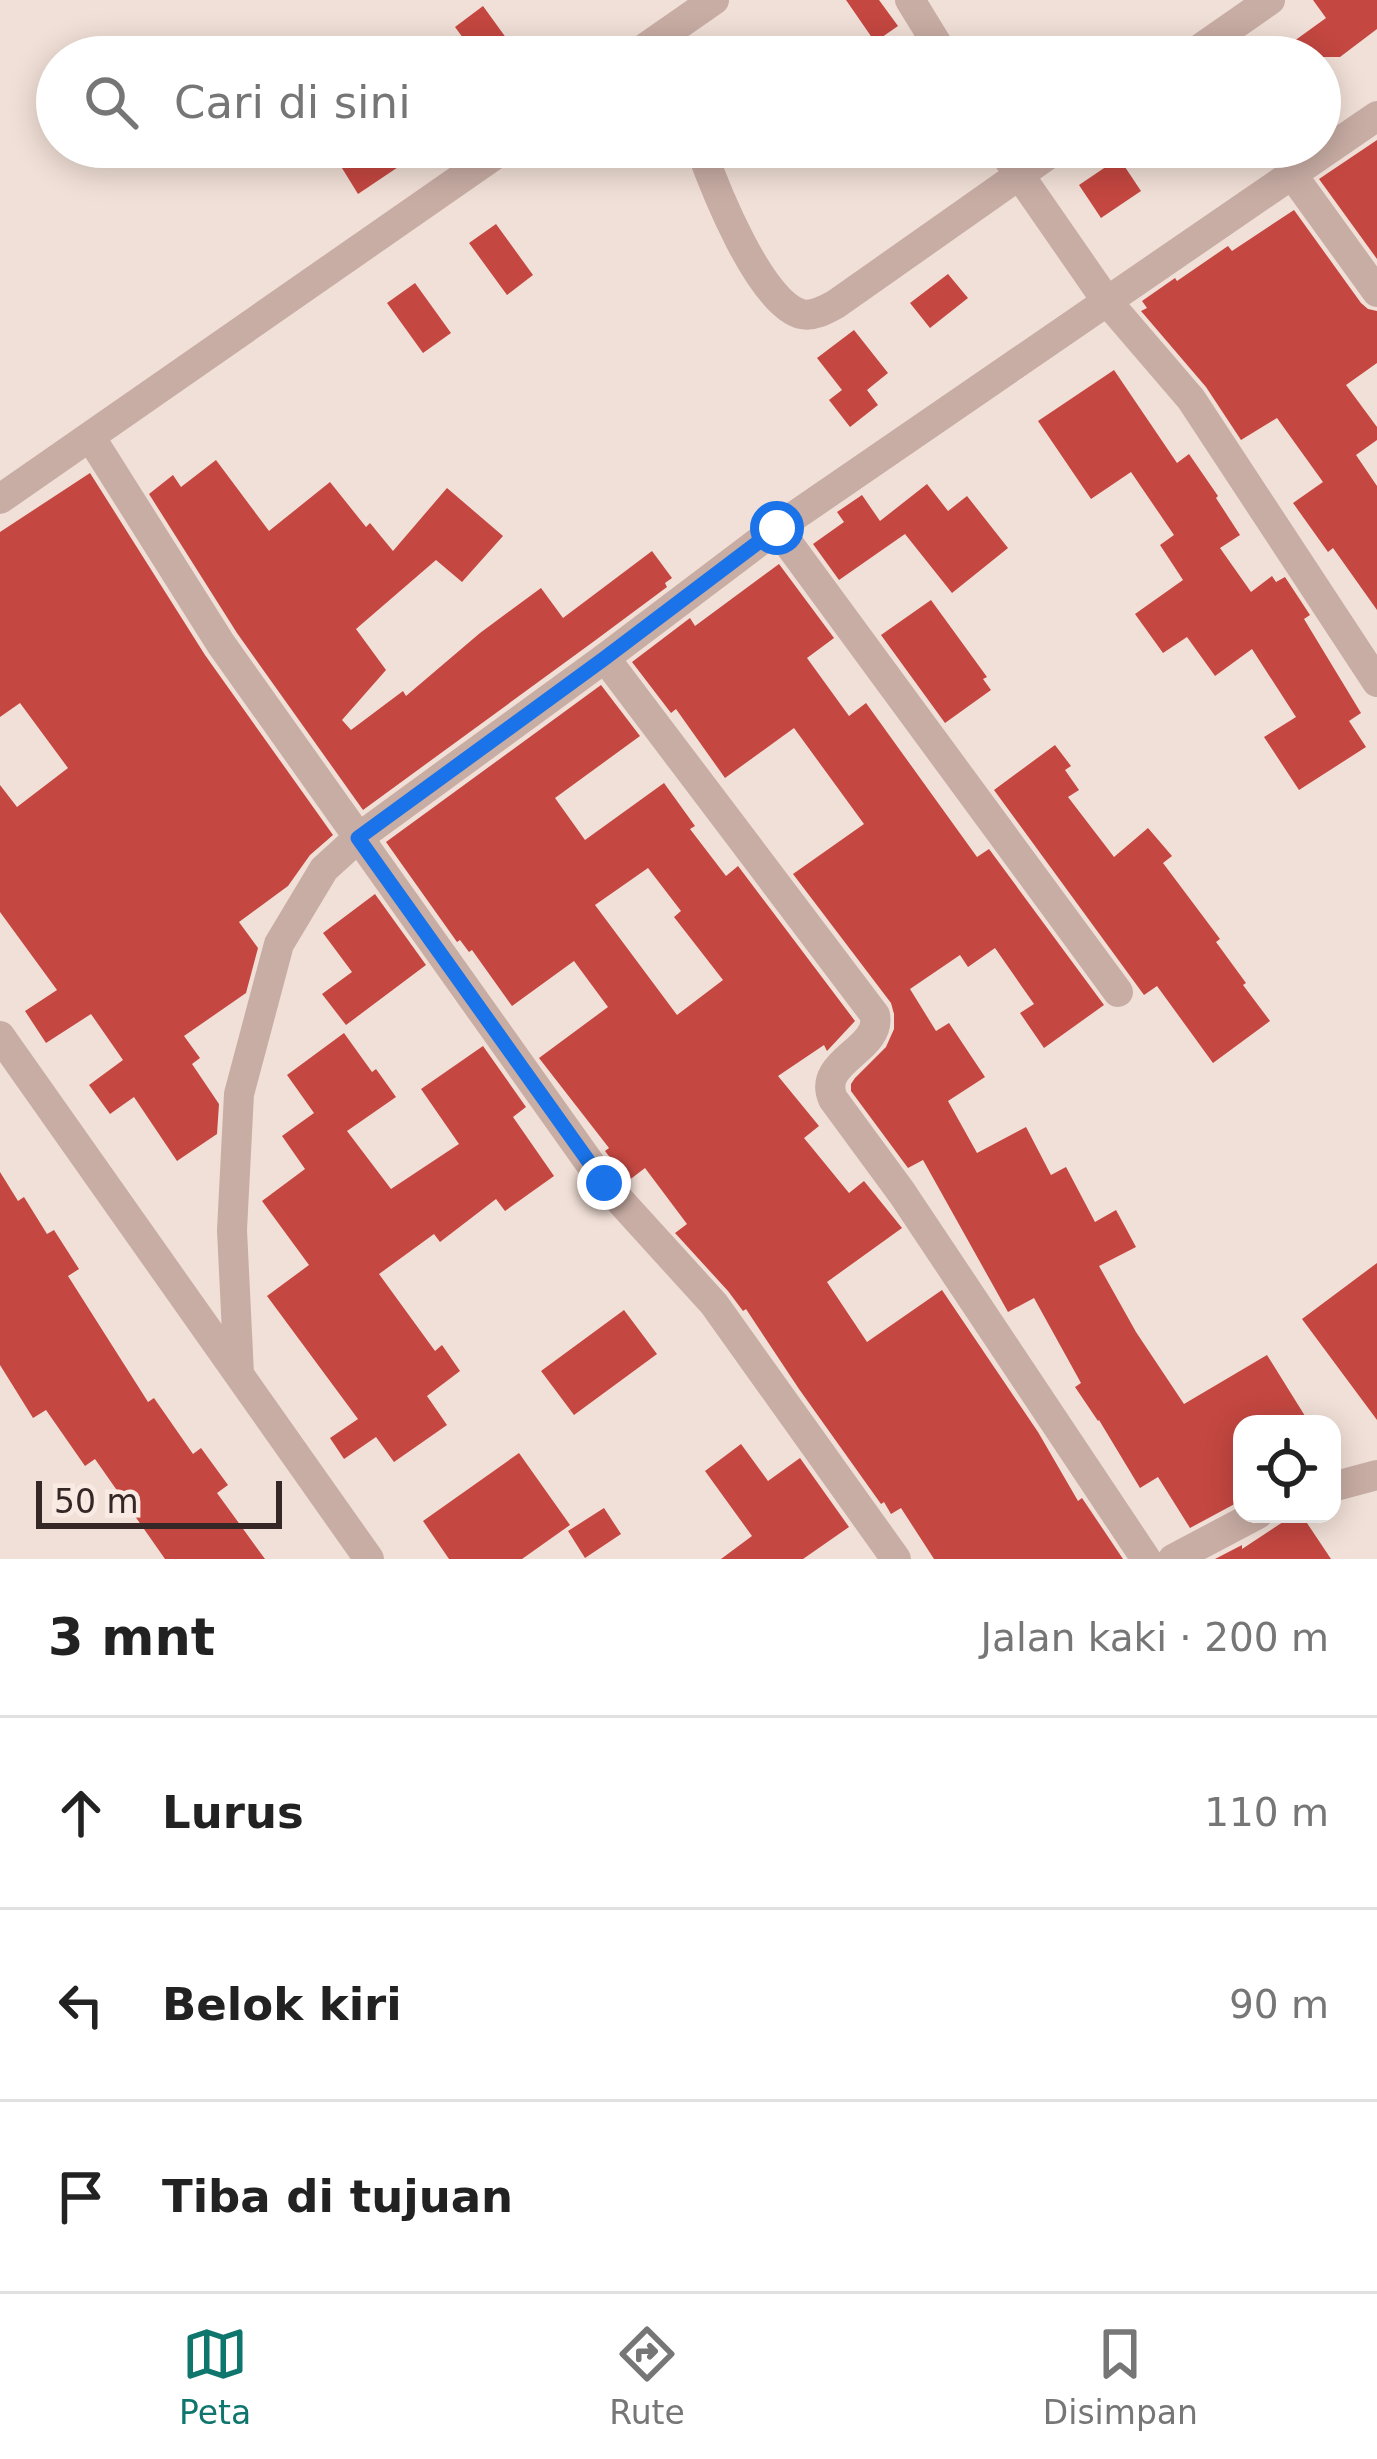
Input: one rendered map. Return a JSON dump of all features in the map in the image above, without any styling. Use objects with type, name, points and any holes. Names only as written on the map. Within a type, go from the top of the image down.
[{"type":"street","points":[[667,36],[715,0]]},
{"type":"street","points":[[910,0],[932,36]]},
{"type":"street","points":[[1218,36],[1270,0]]},
{"type":"street","points":[[1341,140],[1377,116]]},
{"type":"street","points":[[0,499],[476,168]]},
{"type":"street","points":[[708,168],[722,208],[773,293],[802,314],[836,304],[1029,168]]},
{"type":"street","points":[[1014,168],[1106,300],[1191,399],[1377,682]]},
{"type":"street","points":[[239,1374],[232,1230],[239,1094],[279,944],[324,869],[358,838],[777,528],[1299,168]]},
{"type":"street","points":[[1292,173],[1377,292]]},
{"type":"street","points":[[91,438],[221,644],[604,1183],[714,1304],[896,1559]]},
{"type":"street","points":[[777,528],[1118,992]]},
{"type":"street","points":[[605,658],[875,1015],[873,1033],[830,1081],[833,1099],[902,1193],[1146,1559]]},
{"type":"street","points":[[0,1036],[369,1559]]},
{"type":"street","points":[[1341,1485],[1377,1475]]},
{"type":"street","points":[[1178,1558],[1242,1523]]},
{"type":"building","points":[[846,0],[879,0],[898,26],[884,36],[871,36]]},
{"type":"building","points":[[1313,0],[1377,0],[1377,29],[1341,56],[1341,36],[1301,36],[1326,18]]},
{"type":"building","points":[[483,6],[505,36],[462,36],[455,27]]},
{"type":"building","points":[[1377,140],[1377,259],[1319,179]]},
{"type":"building","points":[[342,168],[397,168],[358,194]]},
{"type":"building","points":[[1104,168],[1126,168],[1141,191],[1101,218],[1079,185]]},
{"type":"building","points":[[1294,210],[1361,303],[1377,311],[1377,363],[1346,385],[1377,427],[1377,440],[1356,455],[1377,486],[1377,610],[1333,548],[1328,552],[1293,503],[1323,482],[1277,418],[1241,440],[1206,387],[1141,311],[1147,308],[1142,301],[1175,278],[1177,281],[1228,246],[1232,251]]},
{"type":"building","points":[[496,224],[533,275],[507,295],[469,243]]},
{"type":"building","points":[[948,274],[968,298],[930,328],[910,303]]},
{"type":"building","points":[[415,283],[451,333],[423,353],[387,303]]},
{"type":"building","points":[[854,330],[888,373],[867,390],[878,405],[850,427],[829,400],[842,390],[817,358]]},
{"type":"building","points":[[1114,370],[1177,463],[1189,454],[1218,496],[1240,535],[1220,548],[1251,592],[1272,576],[1276,582],[1285,577],[1310,615],[1304,619],[1361,713],[1349,721],[1366,747],[1299,790],[1264,737],[1296,717],[1252,649],[1215,676],[1187,637],[1163,653],[1135,614],[1183,580],[1160,545],[1174,535],[1131,472],[1091,499],[1038,421]]},
{"type":"building","points":[[216,460],[269,531],[330,482],[366,527],[370,523],[393,551],[447,488],[503,536],[462,582],[436,560],[356,629],[386,670],[342,720],[351,730],[403,691],[406,696],[541,588],[563,618],[652,551],[672,578],[665,583],[667,587],[363,810],[237,633],[149,494],[173,475],[181,487]]},
{"type":"building","points":[[90,473],[205,655],[333,835],[310,855],[288,886],[239,922],[258,948],[246,993],[184,1036],[200,1058],[192,1064],[219,1104],[217,1134],[177,1161],[134,1097],[110,1114],[89,1085],[123,1060],[91,1014],[46,1043],[25,1011],[57,990],[0,912],[0,785],[17,807],[68,768],[20,703],[0,717],[0,532]]},
{"type":"building","points":[[927,484],[948,511],[967,496],[1008,548],[952,593],[905,534],[839,580],[813,544],[844,522],[837,512],[862,495],[880,521]]},
{"type":"building","points":[[779,564],[834,638],[807,658],[849,716],[866,703],[977,857],[989,849],[1104,1005],[1044,1048],[1020,1013],[1034,1004],[995,948],[968,967],[960,955],[910,989],[936,1031],[949,1023],[985,1077],[948,1101],[977,1153],[1026,1127],[1051,1175],[1066,1167],[1095,1222],[1116,1210],[1136,1247],[1099,1266],[1184,1404],[1267,1355],[1304,1415],[1233,1415],[1233,1505],[1190,1528],[1158,1477],[1140,1488],[1075,1387],[1081,1383],[1034,1298],[1008,1312],[923,1160],[908,1168],[851,1091],[855,1078],[886,1047],[894,1014],[891,1003],[793,874],[864,824],[794,728],[725,778],[676,709],[671,713],[632,662],[690,618],[695,626]]},
{"type":"building","points":[[931,600],[987,677],[983,679],[991,690],[945,723],[881,635]]},
{"type":"building","points":[[601,685],[640,736],[555,798],[585,840],[664,783],[695,826],[690,829],[726,876],[738,866],[855,1021],[827,1051],[824,1045],[778,1076],[819,1126],[804,1138],[849,1193],[864,1181],[902,1228],[827,1282],[867,1342],[942,1290],[1038,1432],[1078,1501],[1082,1498],[1123,1559],[934,1559],[901,1508],[891,1514],[881,1504],[746,1309],[675,1233],[687,1224],[645,1168],[628,1181],[605,1151],[609,1148],[539,1058],[608,1007],[574,961],[512,1006],[472,950],[457,942],[386,842]],"holes":[[[648,868],[681,911],[674,917],[723,980],[677,1015],[595,905]]]},
{"type":"building","points":[[1055,745],[1071,766],[1065,770],[1079,790],[1068,797],[1114,857],[1148,828],[1172,856],[1163,863],[1220,939],[1216,942],[1270,1021],[1213,1063],[1157,986],[1144,995],[994,790]]},
{"type":"building","points":[[375,894],[426,965],[346,1025],[322,994],[352,972],[323,933]]},
{"type":"building","points":[[344,1033],[396,1097],[347,1131],[391,1189],[459,1144],[421,1089],[483,1046],[526,1107],[513,1117],[554,1176],[505,1211],[496,1199],[440,1242],[434,1234],[379,1274],[435,1351],[442,1345],[460,1371],[427,1396],[447,1425],[394,1462],[376,1437],[344,1459],[330,1438],[358,1419],[267,1296],[309,1265],[262,1201],[305,1169],[282,1136],[314,1113],[287,1075]]},
{"type":"building","points":[[0,1172],[18,1201],[24,1197],[47,1234],[54,1230],[79,1269],[68,1276],[148,1402],[154,1398],[193,1454],[201,1448],[228,1485],[217,1493],[265,1559],[165,1559],[95,1459],[85,1466],[46,1410],[33,1418],[0,1365]]},
{"type":"building","points":[[1377,1263],[1377,1420],[1302,1319]]},
{"type":"building","points":[[624,1310],[657,1354],[574,1415],[541,1371]]},
{"type":"building","points":[[741,1444],[768,1481],[800,1458],[849,1527],[803,1559],[721,1559],[752,1536],[705,1471]]},
{"type":"building","points":[[519,1453],[570,1525],[522,1559],[449,1559],[423,1521]]},
{"type":"building","points":[[604,1508],[621,1534],[585,1558],[568,1531]]},
{"type":"building","points":[[1281,1523],[1307,1523],[1331,1559],[1215,1559],[1242,1545],[1242,1549]]},
{"type":"route","points":[[604,1183],[358,838],[777,528]]}]
